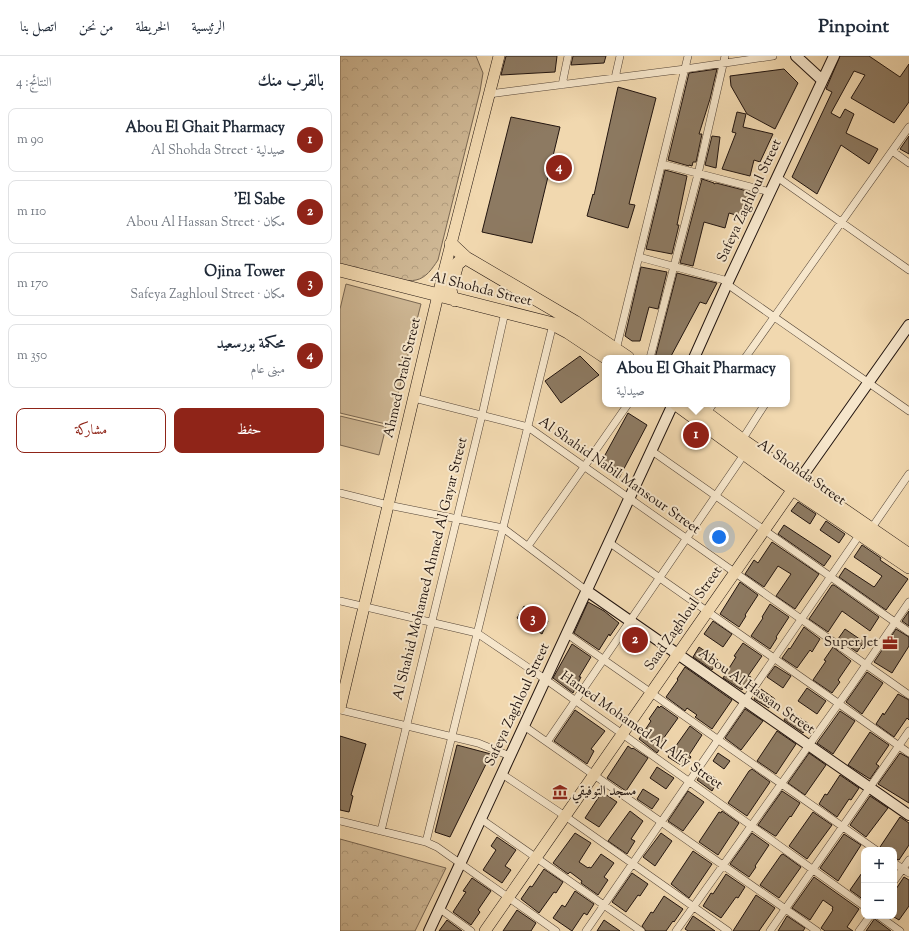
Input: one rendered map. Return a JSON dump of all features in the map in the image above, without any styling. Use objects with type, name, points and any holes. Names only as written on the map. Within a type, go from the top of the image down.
[{"type":"highway","name":"Al Shohda Street","points":[[451,244],[466,258],[575,322],[611,354]]},
{"type":"highway","points":[[455,300],[451,296],[450,289],[457,264],[466,258]]},
{"type":"highway","name":"Al Shohda Street","points":[[340,270],[553,324],[611,354]]},
{"type":"highway","name":"Al Shohda Street","points":[[680,407],[743,447],[865,532],[909,567]]},
{"type":"highway","name":"Al Shohda Street","points":[[709,409],[743,447]]},
{"type":"highway","name":"Al Shohda Street","points":[[865,532],[909,556]]},
{"type":"main road","name":"Ahmed Orabi Street","points":[[340,709],[438,295],[499,56]]},
{"type":"main road","name":"Saad Zaghloul Street","points":[[485,931],[564,816],[765,531],[796,484]]},
{"type":"street","points":[[562,84],[568,56]]},
{"type":"street","points":[[615,78],[620,56]]},
{"type":"street","points":[[611,354],[639,257],[688,56]]},
{"type":"street","points":[[489,94],[685,69],[724,59],[773,56]]},
{"type":"street","points":[[796,56],[822,80]]},
{"type":"street","name":"Safeya Zaghloul Street","points":[[695,355],[834,56]]},
{"type":"street","points":[[651,355],[698,174],[724,59]]},
{"type":"street","points":[[747,355],[909,127]]},
{"type":"street","points":[[892,151],[909,163]]},
{"type":"street","points":[[662,164],[770,192]]},
{"type":"street","points":[[777,177],[909,270]]},
{"type":"street","points":[[639,257],[728,282],[774,317],[909,411]]},
{"type":"street","name":"Al Shahid Mohamed Ahmed Al Gayar Street","points":[[381,831],[482,415],[505,312]]},
{"type":"street","points":[[426,842],[553,324]]},
{"type":"street","name":"Saad Zaghloul Street","points":[[796,484],[909,325]]},
{"type":"street","name":"Al Shahid Nabil Mansour Street","points":[[414,398],[528,427],[584,468],[909,695]]},
{"type":"street","points":[[528,546],[626,407]]},
{"type":"street","name":"Safeya Zaghloul Street","points":[[429,931],[545,679],[674,407]]},
{"type":"street","points":[[547,742],[716,496],[763,407]]},
{"type":"street","points":[[652,451],[909,632]]},
{"type":"street","points":[[586,931],[830,577],[909,474]]},
{"type":"street","points":[[340,493],[388,505],[503,528],[587,591]]},
{"type":"street","points":[[610,543],[909,753]]},
{"type":"street","name":"Abou Al Hassan Street","points":[[587,591],[909,815]]},
{"type":"street","name":"Hamed Mohamed Al Alfy Street","points":[[340,601],[477,633],[575,700],[861,904]]},
{"type":"street","points":[[676,931],[839,704],[909,602]]},
{"type":"street","points":[[567,634],[872,847]]},
{"type":"street","points":[[340,709],[452,736],[484,745],[510,756]]},
{"type":"street","points":[[524,726],[817,931]]},
{"type":"street","points":[[770,931],[909,732]]},
{"type":"street","points":[[502,774],[728,931]]},
{"type":"street","points":[[481,819],[641,931]]},
{"type":"street","points":[[340,821],[426,842],[437,847],[556,931]]},
{"type":"street","points":[[897,878],[906,871],[909,860]]},
{"type":"street","points":[[897,865],[906,871]]},
{"type":"street","points":[[440,909],[471,931]]},
{"type":"street","points":[[859,931],[868,919]]},
{"type":"street","points":[[883,919],[900,931]]},
{"type":"green space","points":[[340,56],[476,56],[483,73],[480,91],[438,260],[428,273],[420,279],[409,281],[399,280],[340,266]]},
{"type":"green space","points":[[346,284],[421,304],[390,425],[340,413],[340,309]]},
{"type":"green space","points":[[340,416],[386,427],[379,455],[340,445]]},
{"type":"green space","points":[[340,839],[446,868],[415,931],[340,931]]},
{"type":"building","points":[[506,56],[557,56],[555,72],[501,75]]},
{"type":"building","points":[[573,56],[606,56],[604,63],[571,65]]},
{"type":"building","points":[[840,56],[869,56],[900,77],[909,64],[909,102],[894,123],[851,98],[865,75],[854,71],[831,113],[840,118],[845,109],[854,114],[846,133],[878,149],[869,164],[841,145],[817,194],[792,177],[832,92],[826,89]]},
{"type":"building","points":[[717,69],[710,99],[699,134],[702,134],[696,162],[693,162],[692,166],[689,166],[668,160],[689,73]]},
{"type":"building","points":[[784,69],[798,83],[775,129],[747,114],[731,86],[730,76]]},
{"type":"building","points":[[618,87],[656,98],[629,204],[635,205],[628,228],[587,216],[593,194],[594,195]]},
{"type":"building","points":[[737,112],[746,114],[743,127],[773,134],[760,162],[754,160],[750,176],[722,169],[736,133],[732,132]]},
{"type":"building","points":[[511,117],[560,127],[532,243],[482,232]]},
{"type":"building","points":[[712,136],[720,137],[716,168],[705,165]]},
{"type":"building","points":[[909,136],[909,154],[900,149]]},
{"type":"building","points":[[665,170],[687,176],[677,225],[679,225],[672,254],[646,249]]},
{"type":"building","points":[[702,179],[714,184],[716,183],[755,193],[746,218],[729,213],[725,228],[704,222],[693,266],[680,263]]},
{"type":"building","points":[[641,267],[667,272],[658,309],[649,307],[640,341],[632,341],[625,336]]},
{"type":"building","points":[[677,273],[717,283],[706,304],[700,302],[672,355],[656,355]]},
{"type":"building","points":[[580,356],[599,375],[561,403],[545,381]]},
{"type":"building","points":[[628,413],[647,425],[618,480],[599,466]]},
{"type":"building","points":[[798,502],[816,514],[810,524],[791,511]]},
{"type":"building","points":[[826,521],[845,534],[839,543],[820,530]]},
{"type":"building","points":[[784,525],[831,556],[824,566],[778,534]]},
{"type":"building","points":[[772,542],[819,574],[795,609],[776,596],[791,574],[778,566],[764,587],[745,574],[754,560],[758,563]]},
{"type":"building","points":[[862,545],[881,558],[880,560],[908,579],[886,610],[839,577],[845,568],[874,587],[875,586],[882,576],[854,557]]},
{"type":"building","points":[[740,582],[758,595],[739,627],[720,614]]},
{"type":"building","points":[[832,585],[879,617],[870,631],[842,611],[828,632],[809,619]]},
{"type":"building","points":[[588,602],[604,611],[619,623],[610,636],[609,634],[599,650],[574,633]]},
{"type":"building","points":[[770,604],[789,617],[770,649],[751,636]]},
{"type":"building","points":[[524,606],[548,621],[542,634],[517,618]]},
{"type":"building","points":[[909,611],[909,626],[902,621]]},
{"type":"building","points":[[713,621],[732,634],[723,647],[704,634]]},
{"type":"building","points":[[804,627],[820,639],[812,652],[810,650],[797,668],[782,658],[789,648],[790,649]]},
{"type":"building","points":[[845,629],[864,642],[857,652],[838,639]]},
{"type":"building","points":[[896,629],[909,637],[909,646],[892,673],[874,662]]},
{"type":"building","points":[[635,633],[641,638],[636,647],[629,642]]},
{"type":"building","points":[[743,643],[762,656],[748,676],[751,677],[742,690],[723,678],[736,657],[734,656]]},
{"type":"building","points":[[572,644],[591,657],[579,677],[581,677],[573,693],[553,678]]},
{"type":"building","points":[[699,647],[718,660],[712,670],[693,657]]},
{"type":"building","points":[[833,647],[851,661],[838,680],[840,682],[832,693],[813,680],[826,661],[824,660]]},
{"type":"building","points":[[775,666],[791,676],[783,688],[767,677]]},
{"type":"building","points":[[685,667],[732,700],[712,729],[695,717],[697,715],[687,708],[685,711],[666,697]]},
{"type":"building","points":[[867,672],[883,683],[862,714],[846,702]]},
{"type":"building","points":[[807,688],[826,701],[817,714],[798,701]]},
{"type":"building","points":[[761,689],[775,699],[769,708],[754,699]]},
{"type":"building","points":[[898,694],[909,700],[909,720],[907,718],[894,737],[876,724]]},
{"type":"building","points":[[658,706],[659,708],[661,706],[678,718],[663,739],[665,741],[657,753],[639,739],[651,721],[649,719]]},
{"type":"building","points":[[745,709],[763,721],[741,750],[725,738]]},
{"type":"building","points":[[575,710],[605,731],[591,749],[594,751],[587,764],[554,741]]},
{"type":"building","points":[[790,711],[809,724],[803,733],[784,720]]},
{"type":"building","points":[[840,711],[855,721],[833,754],[817,743]]},
{"type":"building","points":[[690,726],[702,735],[689,755],[691,757],[684,767],[668,757]]},
{"type":"building","points":[[777,731],[796,744],[776,774],[757,761]]},
{"type":"building","points":[[870,732],[889,745],[876,764],[879,766],[870,779],[848,765]]},
{"type":"building","points":[[340,736],[366,744],[351,795],[353,796],[349,812],[340,810]]},
{"type":"building","points":[[457,745],[491,754],[450,837],[435,832]]},
{"type":"building","points":[[628,746],[648,758],[626,791],[607,778]]},
{"type":"building","points":[[718,753],[730,761],[724,769],[713,761]]},
{"type":"building","points":[[809,753],[826,765],[805,795],[788,783]]},
{"type":"building","points":[[900,753],[909,758],[909,803],[878,784]]},
{"type":"building","points":[[657,767],[674,778],[666,789],[650,778]]},
{"type":"building","points":[[752,769],[770,782],[747,816],[728,803],[749,771]]},
{"type":"building","points":[[704,770],[718,780],[712,791],[697,780]]},
{"type":"building","points":[[840,775],[859,788],[851,800],[849,799],[837,817],[819,804],[825,794],[827,795]]},
{"type":"building","points":[[643,789],[659,799],[652,809],[637,799]]},
{"type":"building","points":[[688,791],[704,802],[683,831],[668,821]]},
{"type":"building","points":[[782,791],[800,803],[791,817],[790,816],[775,836],[758,825]]},
{"type":"building","points":[[602,792],[617,802],[599,827],[585,818]]},
{"type":"building","points":[[870,796],[888,808],[866,837],[850,825]]},
{"type":"building","points":[[630,811],[643,821],[631,839],[635,841],[627,854],[608,841]]},
{"type":"building","points":[[722,811],[739,823],[718,855],[699,842],[719,812],[721,813]]},
{"type":"building","points":[[813,812],[832,825],[807,859],[789,846]]},
{"type":"building","points":[[900,817],[909,823],[909,845],[899,860],[897,859],[897,847],[880,847]]},
{"type":"building","points":[[575,833],[591,843],[579,862],[588,868],[591,868],[601,854],[614,863],[604,877],[608,880],[598,895],[581,883],[582,881],[570,872],[568,874],[553,863]]},
{"type":"building","points":[[661,833],[672,841],[655,866],[643,857]]},
{"type":"building","points":[[752,833],[769,845],[749,877],[730,864]]},
{"type":"building","points":[[844,834],[861,845],[838,881],[820,868]]},
{"type":"building","points":[[497,837],[516,850],[505,866],[511,870],[502,883],[483,870],[496,850],[491,846]]},
{"type":"building","points":[[693,851],[712,864],[689,898],[671,884]]},
{"type":"building","points":[[783,854],[801,867],[779,898],[760,885]]},
{"type":"building","points":[[544,869],[563,882],[539,913],[521,899],[530,886],[532,887]]},
{"type":"building","points":[[632,873],[648,884],[626,912],[612,902]]},
{"type":"building","points":[[726,874],[745,887],[721,918],[703,906]]},
{"type":"building","points":[[861,874],[861,898],[850,890]]},
{"type":"building","points":[[814,877],[859,909],[847,927],[853,931],[825,931],[821,928],[833,910],[833,907],[823,900],[810,920],[792,908]]},
{"type":"building","points":[[904,877],[909,880],[909,906],[899,920],[897,919],[897,888]]},
{"type":"building","points":[[472,878],[491,891],[478,910],[480,912],[471,925],[453,912],[466,892],[463,891]]},
{"type":"building","points":[[575,891],[594,904],[587,915],[584,913],[572,931],[553,918],[562,905],[565,907]]},
{"type":"building","points":[[756,895],[775,908],[759,931],[733,931]]},
{"type":"building","points":[[664,896],[683,909],[666,931],[646,931],[642,926]]},
{"type":"building","points":[[517,910],[536,923],[531,931],[503,931]]},
{"type":"building","points":[[693,916],[715,931],[688,931],[685,929]]},
{"type":"building","points":[[787,916],[805,928],[803,931],[778,931]]},
{"type":"building","points":[[876,919],[891,931],[866,931]]},
{"type":"building","points":[[447,920],[462,931],[439,931]]},
{"type":"building","points":[[604,920],[620,931],[597,931]]},
{"type":"place","name":"محكمة بورسعيد","points":[[559,168]]},
{"type":"place","name":"Abou El Ghait Pharmacy","points":[[696,435]]},
{"type":"place","name":"Ojina Tower","points":[[533,619]]},
{"type":"place","name":"El Sabe'","points":[[635,640]]},
{"type":"place","name":"Super Jet","points":[[890,643]]},
{"type":"place","name":"مسجد التوفيقي","points":[[560,792]]}]
